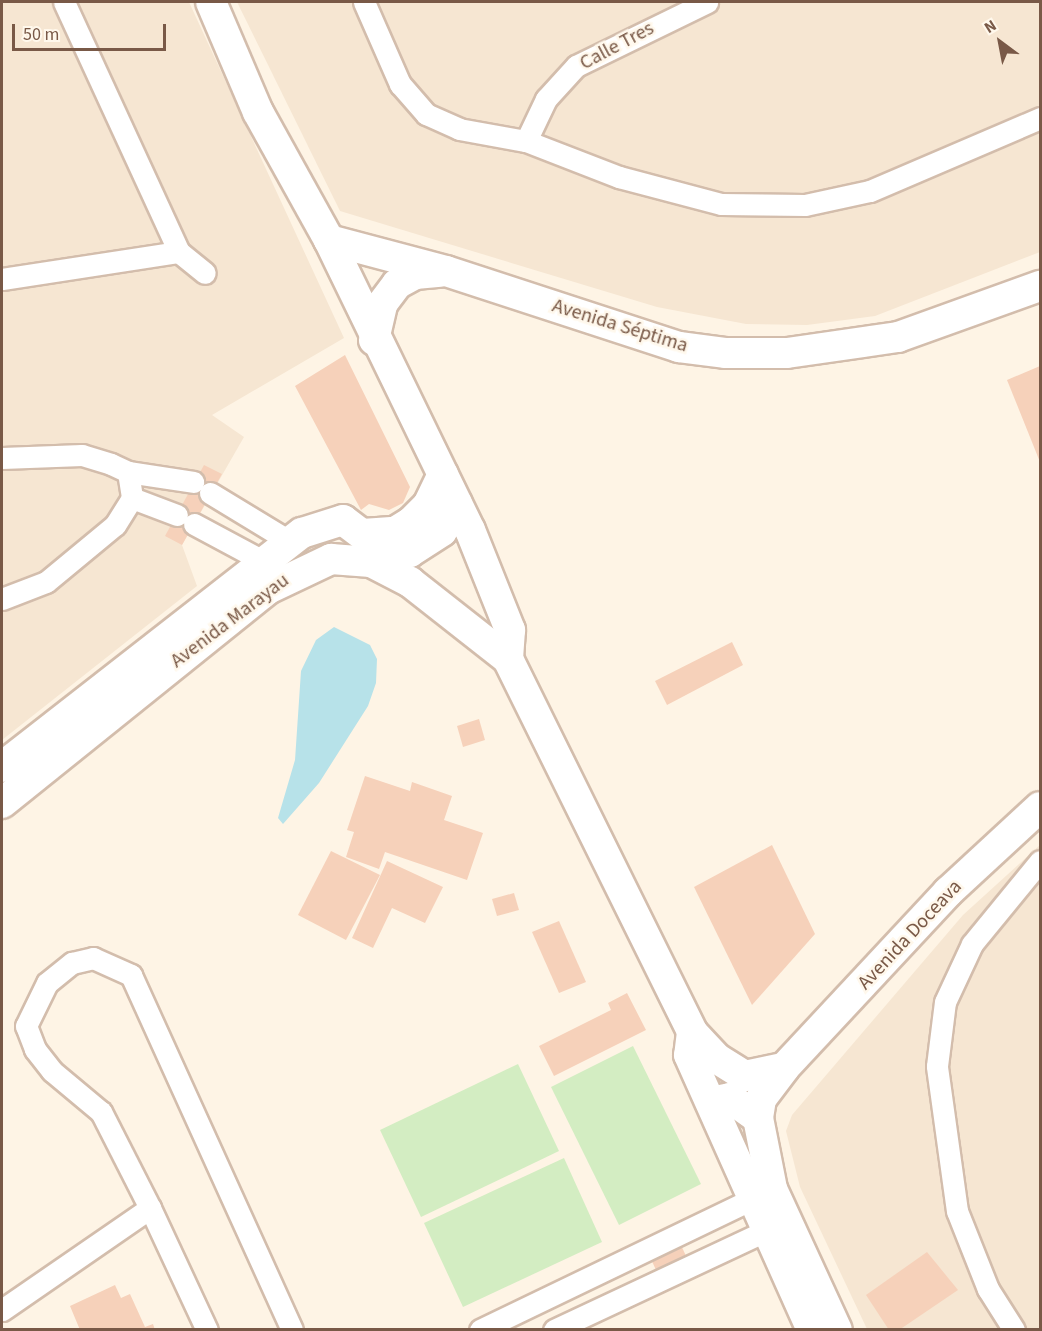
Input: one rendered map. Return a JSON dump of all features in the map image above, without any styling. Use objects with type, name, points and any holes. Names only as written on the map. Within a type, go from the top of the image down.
[{"type":"main road","points":[[211,2],[258,112],[329,240],[374,340],[443,474],[510,630],[508,659],[692,1032],[716,1059],[745,1076],[784,1068]]},
{"type":"main road","name":"Avenida Séptima","points":[[329,240],[446,271],[680,347],[725,352],[787,353],[888,339],[1041,286]]},
{"type":"main road","name":"Avenida Séptima","points":[[374,340],[382,304],[397,284],[415,274],[446,271]]},
{"type":"main road","points":[[363,534],[394,532],[411,522],[428,505],[443,474]]},
{"type":"main road","name":"Avenida Marayau","points":[[2,767],[289,541],[334,521],[363,534],[388,554],[410,552],[442,531],[457,504]]},
{"type":"main road","name":"Avenida Marayau","points":[[2,803],[268,589],[331,559],[371,562],[410,582],[508,659]]},
{"type":"main road","name":"Avenida Doceava","points":[[758,1118],[761,1100],[784,1068],[948,892],[1041,807]]},
{"type":"main road","points":[[692,1032],[689,1055],[812,1329]]},
{"type":"main road","points":[[711,1102],[730,1098],[758,1118],[772,1189],[837,1329]]},
{"type":"street","points":[[64,2],[179,252],[205,273]]},
{"type":"street","points":[[364,2],[400,84],[426,114],[459,129],[526,141],[619,177],[722,204],[805,205],[870,191],[1041,118]]},
{"type":"street","name":"Calle Tres","points":[[526,141],[546,99],[576,66],[707,2]]},
{"type":"street","points":[[2,279],[179,252]]},
{"type":"street","points":[[2,458],[82,455],[128,472],[202,488],[289,541]]},
{"type":"street","points":[[2,599],[46,582],[115,525],[132,498],[128,472]]},
{"type":"street","points":[[132,498],[185,519],[265,562]]},
{"type":"street","points":[[1014,1329],[988,1289],[957,1211],[937,1066],[945,1002],[972,944],[1041,861]]},
{"type":"street","points":[[207,1329],[150,1208],[101,1112],[52,1071],[35,1050],[26,1026],[46,983],[72,963],[93,958],[131,975],[292,1329]]},
{"type":"street","points":[[480,1329],[752,1199]]},
{"type":"street","points":[[2,1310],[150,1208]]},
{"type":"street","points":[[554,1329],[766,1230]]},
{"type":"shaded area","points":[[2,2],[189,2],[344,338],[212,415],[244,437],[182,545],[197,586],[2,740]]},
{"type":"shaded area","points":[[237,2],[1040,2],[1040,252],[875,316],[807,325],[746,324],[657,307],[340,211]]},
{"type":"shaded area","points":[[1040,845],[1040,1329],[867,1329],[800,1187],[786,1131],[792,1115],[963,915]]},
{"type":"green space","points":[[633,1046],[701,1184],[619,1225],[551,1087]]},
{"type":"green space","points":[[518,1064],[559,1151],[421,1217],[380,1130]]},
{"type":"green space","points":[[564,1158],[602,1242],[463,1307],[424,1223]]},
{"type":"water","points":[[334,627],[370,645],[377,659],[376,683],[368,706],[319,783],[283,824],[278,818],[295,760],[301,671],[316,640]]},
{"type":"building","points":[[345,355],[410,487],[403,503],[389,510],[369,504],[361,510],[295,386]]},
{"type":"building","points":[[1040,366],[1040,462],[1007,380]]},
{"type":"building","points":[[204,465],[222,474],[182,545],[165,536]]},
{"type":"building","points":[[732,642],[743,665],[667,705],[655,681]]},
{"type":"building","points":[[479,719],[485,740],[463,747],[457,726]]},
{"type":"building","points":[[365,776],[410,791],[412,782],[452,796],[444,820],[483,833],[467,880],[385,852],[379,869],[346,857],[354,832],[347,830]]},
{"type":"building","points":[[772,845],[815,934],[752,1005],[694,887]]},
{"type":"building","points":[[331,851],[380,875],[346,940],[298,915]]},
{"type":"building","points":[[387,861],[443,887],[425,923],[392,908],[373,948],[352,938]]},
{"type":"building","points":[[514,893],[519,910],[497,916],[492,899]]},
{"type":"building","points":[[559,921],[586,982],[559,993],[532,932]]},
{"type":"building","points":[[627,993],[646,1030],[554,1076],[539,1046],[611,1010],[608,1003]]},
{"type":"building","points":[[680,1243],[686,1256],[656,1270],[650,1257]]},
{"type":"building","points":[[927,1252],[958,1290],[899,1330],[889,1330],[866,1295]]},
{"type":"building","points":[[115,1285],[121,1298],[130,1294],[145,1327],[153,1324],[155,1330],[80,1330],[70,1306]]}]
